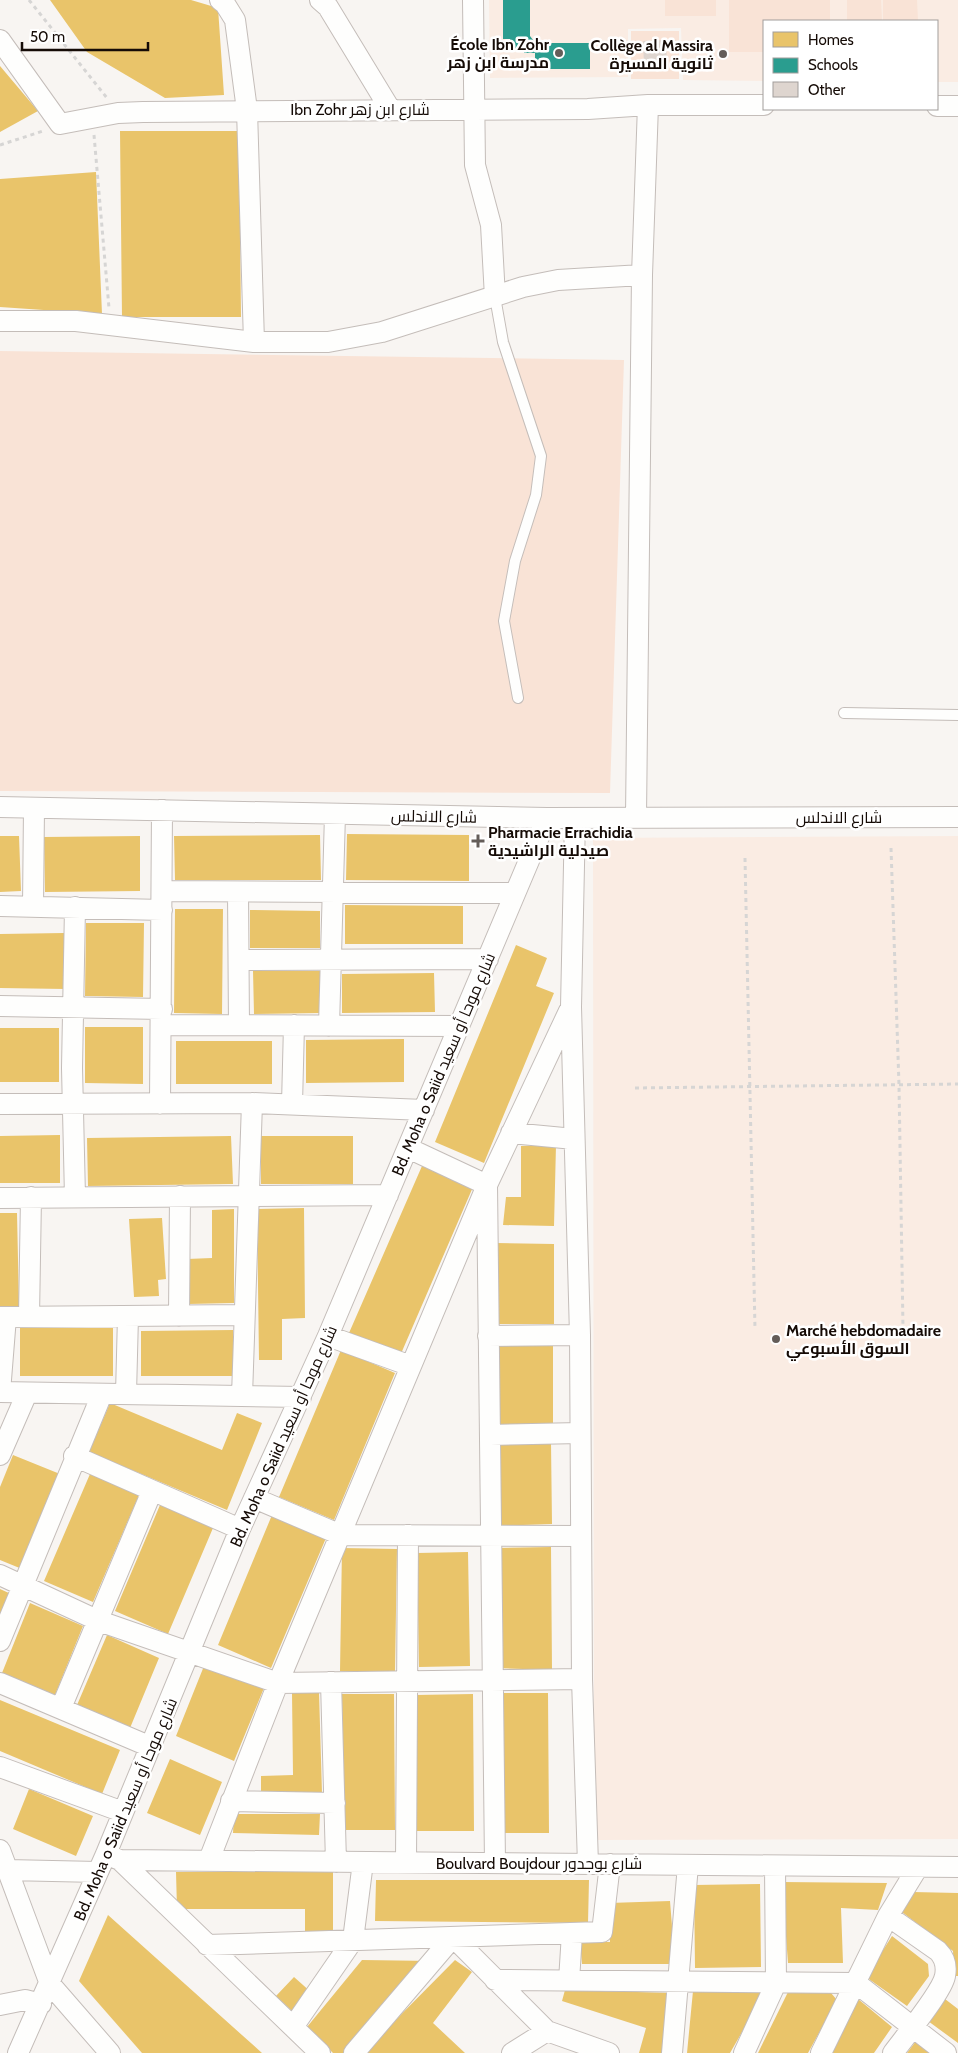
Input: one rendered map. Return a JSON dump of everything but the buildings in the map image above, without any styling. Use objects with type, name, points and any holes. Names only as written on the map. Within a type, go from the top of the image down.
[{"type":"street","points":[[320,0],[328,7],[390,109]]},
{"type":"street","points":[[473,0],[476,109],[475,164],[491,225],[495,297]]},
{"type":"street","points":[[228,1],[238,33],[247,110],[254,342]]},
{"type":"street","points":[[0,40],[60,124]]},
{"type":"street","name":"Ibn Zohr شارع ابن زهر","points":[[60,124],[118,113],[247,110],[588,109],[648,105],[763,105]]},
{"type":"street","points":[[636,817],[642,275],[648,105]]},
{"type":"street","points":[[938,106],[958,106]]},
{"type":"street","points":[[0,321],[76,321],[254,342],[328,342],[382,332],[523,287],[558,280],[642,275]]},
{"type":"street","name":"شارع الاندلس","points":[[0,807],[547,818],[958,817]]},
{"type":"street","points":[[33,906],[34,808]]},
{"type":"street","points":[[160,1104],[162,810]]},
{"type":"street","points":[[329,1026],[335,814]]},
{"type":"street","name":"Bd. Moha o Saiid شارع موحا أو سعيد","points":[[18,2053],[108,1862],[123,1812],[191,1652],[240,1529],[328,1336],[547,818]]},
{"type":"street","points":[[575,818],[570,1007],[580,1335],[582,1678],[588,1864]]},
{"type":"street","points":[[0,906],[75,907],[162,901],[238,892],[515,893]]},
{"type":"street","points":[[238,892],[239,1025]]},
{"type":"street","points":[[75,907],[73,1105],[75,1197]]},
{"type":"street","points":[[238,960],[488,958]]},
{"type":"street","points":[[0,1006],[74,1007],[239,1025],[459,1026]]},
{"type":"street","points":[[210,1860],[231,1801],[278,1683],[487,1185],[570,1007]]},
{"type":"street","points":[[292,1104],[294,1026]]},
{"type":"street","points":[[0,1104],[252,1103],[424,1110]]},
{"type":"street","points":[[242,1396],[252,1103]]},
{"type":"street","points":[[511,1133],[574,1139]]},
{"type":"street","points":[[408,1148],[487,1185]]},
{"type":"street","points":[[487,1185],[495,1863]]},
{"type":"street","points":[[0,1198],[388,1195]]},
{"type":"street","points":[[179,1316],[180,1196]]},
{"type":"street","points":[[29,1317],[32,1197]]},
{"type":"street","points":[[244,1315],[3,1317],[0,1392],[301,1397]]},
{"type":"street","points":[[126,1394],[128,1316]]},
{"type":"street","points":[[488,1336],[580,1335]]},
{"type":"street","points":[[328,1336],[411,1366]]},
{"type":"street","points":[[0,1455],[27,1393]]},
{"type":"street","points":[[0,1641],[74,1456],[102,1394]]},
{"type":"street","points":[[490,1435],[580,1433]]},
{"type":"street","points":[[74,1456],[152,1492],[240,1529]]},
{"type":"street","points":[[61,1708],[100,1621],[152,1492]]},
{"type":"street","points":[[254,1498],[341,1535],[581,1536]]},
{"type":"street","points":[[406,1862],[408,1535]]},
{"type":"street","points":[[0,1575],[100,1621],[278,1683],[582,1678]]},
{"type":"street","points":[[331,1682],[336,1862]]},
{"type":"street","points":[[0,1683],[151,1747]]},
{"type":"street","points":[[0,1767],[123,1812]]},
{"type":"street","points":[[231,1801],[335,1803]]},
{"type":"street","points":[[0,1850],[50,1984],[110,2053]]},
{"type":"street","name":"Boulvard Boujdour شارع بوجدور","points":[[7,1870],[108,1862],[210,1860],[958,1867]]},
{"type":"street","points":[[108,1862],[207,1945],[320,2053]]},
{"type":"street","points":[[293,2027],[353,1940],[363,1862]]},
{"type":"street","points":[[207,1945],[602,1931],[610,1864]]},
{"type":"street","points":[[672,2053],[688,1865]]},
{"type":"street","points":[[744,2053],[776,1982],[775,1866]]},
{"type":"street","points":[[821,2053],[888,1916],[918,1867]]},
{"type":"street","points":[[888,1916],[938,1951],[944,1958],[946,1966],[942,1984],[893,2053]]},
{"type":"street","points":[[569,1981],[572,1933]]},
{"type":"street","points":[[453,1937],[547,2031],[609,2053]]},
{"type":"street","points":[[354,2053],[453,1937]]},
{"type":"street","points":[[495,1980],[856,1983],[946,2053]]},
{"type":"street","points":[[0,2005],[25,2000],[41,2004]]},
{"type":"street","points":[[512,2053],[547,2031]]},
{"type":"lane","points":[[495,297],[504,342],[541,456],[536,496],[515,561],[504,621],[518,698]]},
{"type":"lane","points":[[844,713],[958,715]]},
{"type":"path","points":[[29,0],[118,113]]},
{"type":"path","points":[[93,118],[110,326]]},
{"type":"path","points":[[0,145],[60,124]]},
{"type":"path","points":[[891,848],[899,1085],[903,1328]]},
{"type":"path","points":[[745,858],[755,1329]]},
{"type":"path","points":[[635,1088],[958,1084]]},
{"type":"shaded area","points":[[489,0],[958,0],[958,82],[938,82],[938,20],[763,20],[763,81],[683,80],[681,28],[628,29],[628,77],[490,78]]},
{"type":"shaded area","points":[[665,0],[716,0],[716,16],[665,16]]},
{"type":"shaded area","points":[[729,0],[830,0],[830,20],[763,20],[763,52],[729,52]]},
{"type":"shaded area","points":[[847,0],[881,0],[882,20],[847,20]]},
{"type":"shaded area","points":[[883,0],[917,0],[918,20],[883,20]]},
{"type":"shaded area","points":[[631,31],[679,31],[679,79],[631,79]]},
{"type":"shaded area","points":[[0,351],[624,360],[610,793],[0,791]]},
{"type":"shaded area","name":"Marché hebdomadaire السوق الأسبوعي","points":[[958,836],[958,1839],[594,1840],[593,838]]},
{"type":"place","name":"École Ibn Zohr مدرسة ابن زهر","points":[[559,53]]},
{"type":"place","name":"Collège al Massira ثانوية المسيرة","points":[[723,54]]},
{"type":"place","name":"Pharmacie Errachidia صيدلية الراشيدية","points":[[478,841]]},
{"type":"place","name":"Marché hebdomadaire السوق الأسبوعي","points":[[776,1339]]}]
